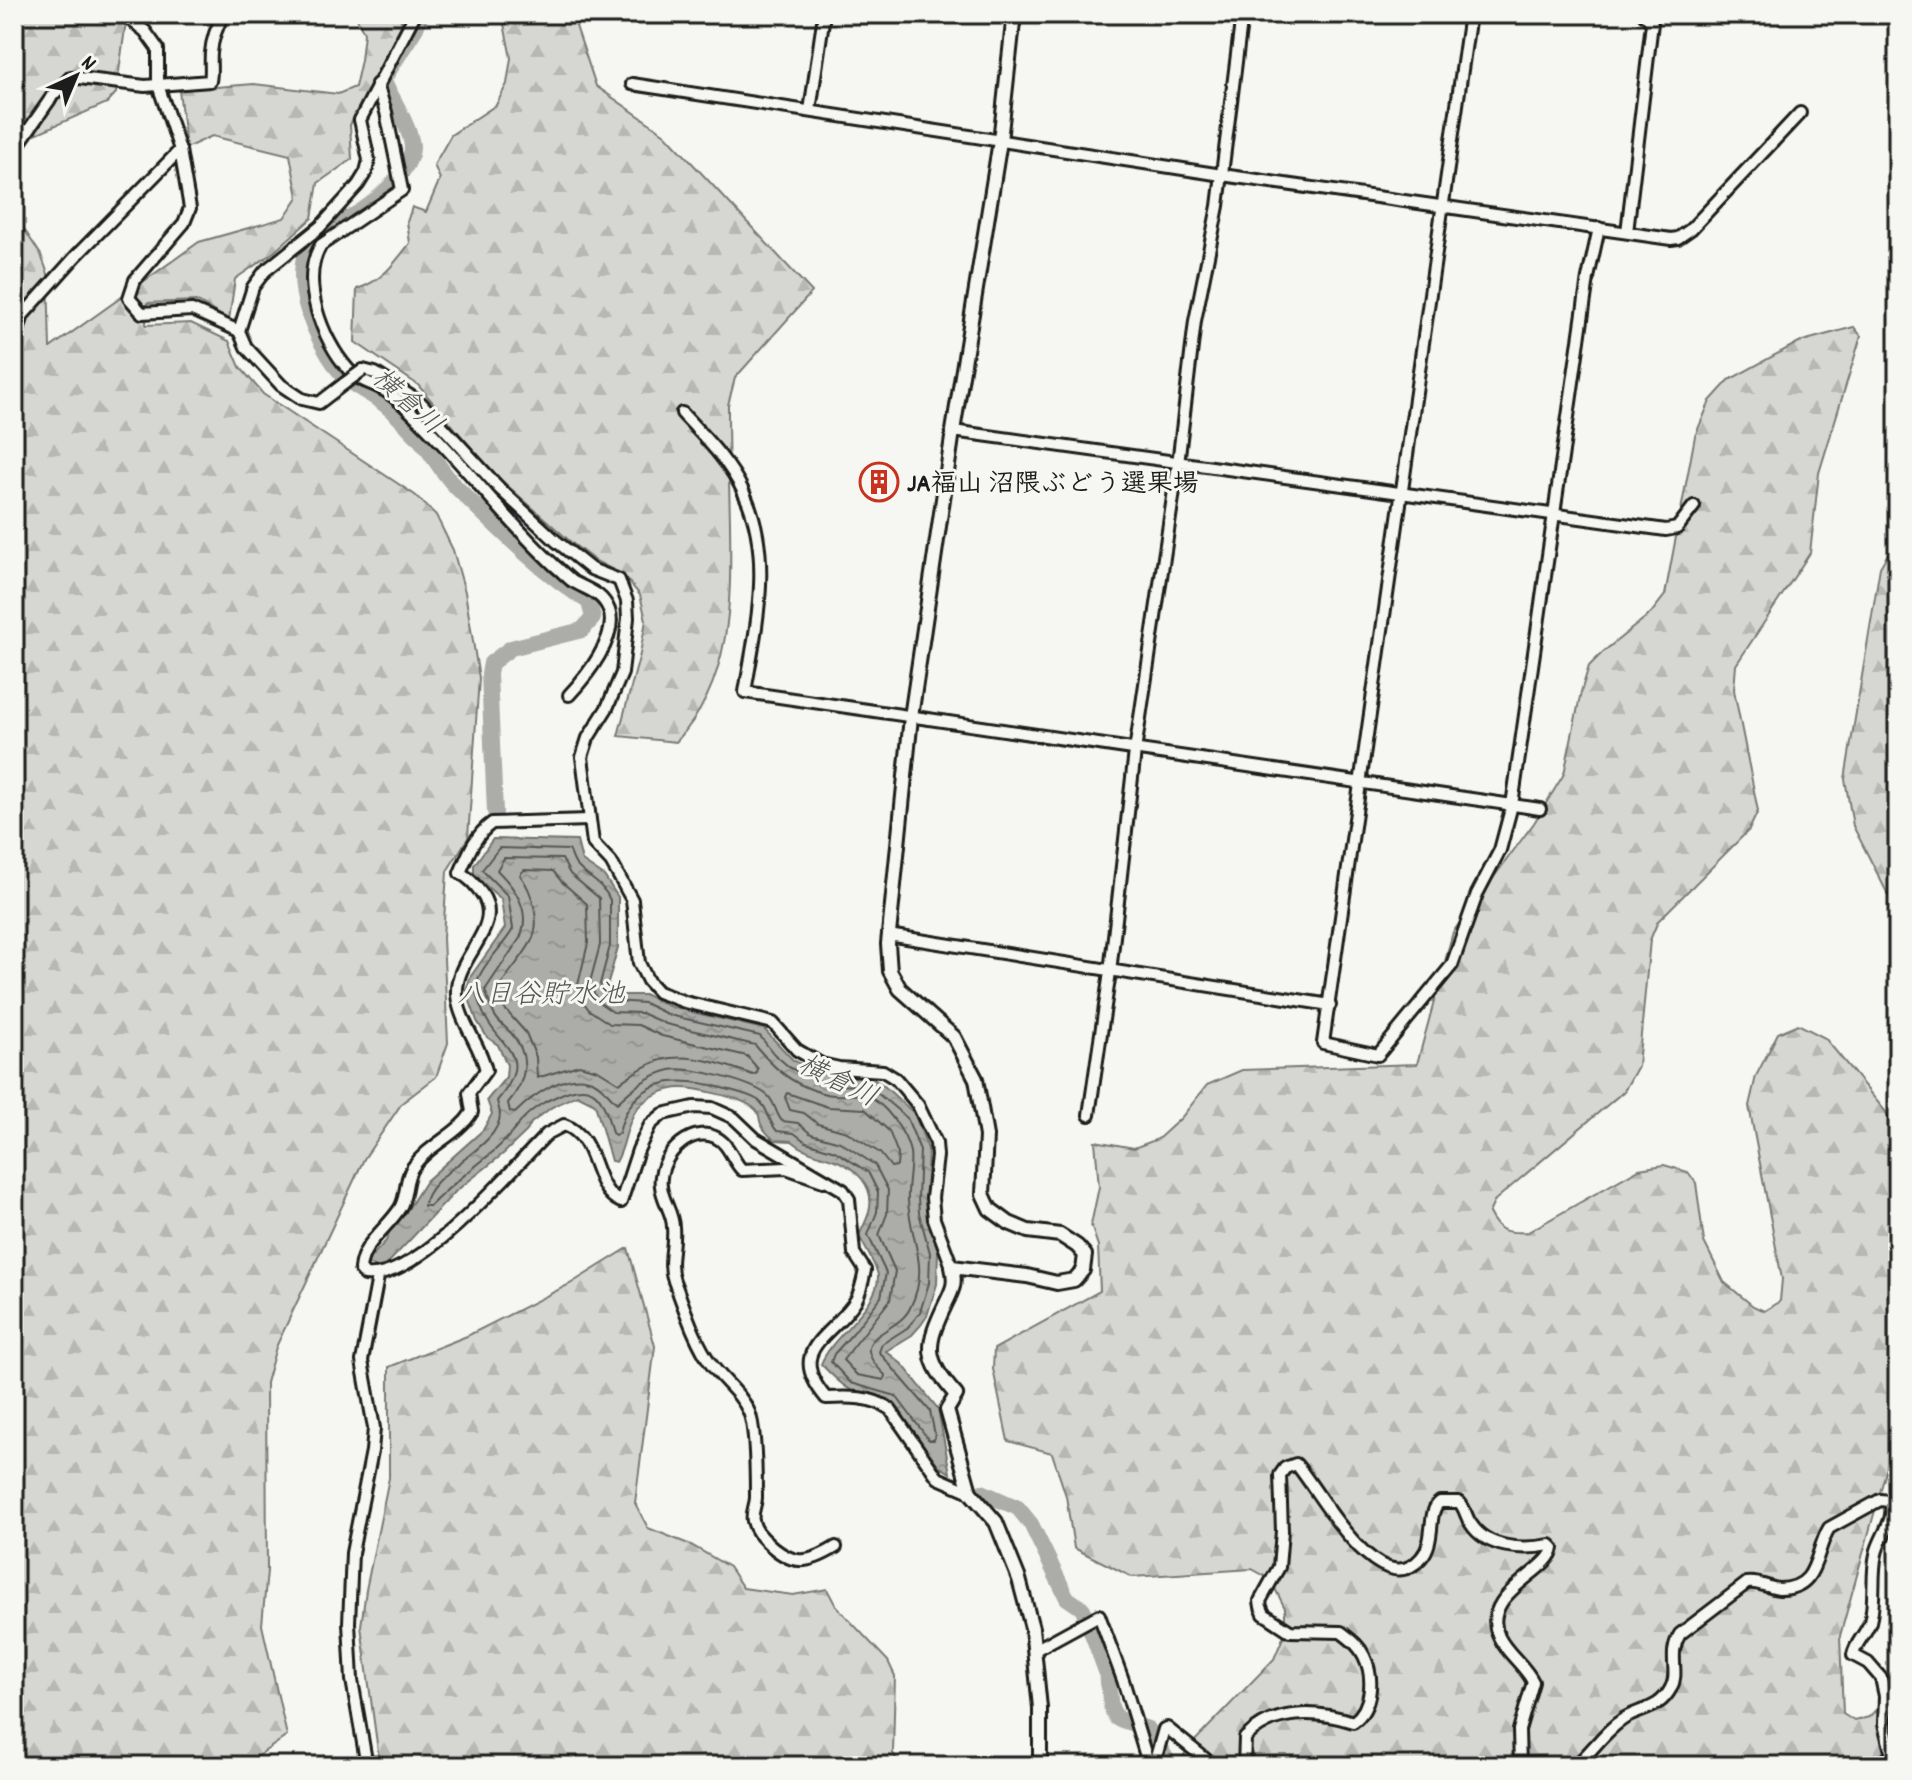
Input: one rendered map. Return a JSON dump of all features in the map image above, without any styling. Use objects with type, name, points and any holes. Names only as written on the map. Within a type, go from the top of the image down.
[{"type":"street","points":[[123,14],[145,31],[158,49],[158,85],[180,150],[190,208],[184,223],[135,280],[129,298],[142,313],[192,310],[239,331]]},
{"type":"street","points":[[14,151],[53,95],[71,77],[158,85],[210,81],[213,69],[210,56],[215,33],[224,14]]},
{"type":"street","points":[[415,14],[360,120],[369,160],[366,172],[320,227],[265,271],[253,287],[239,331],[246,347],[265,368],[281,385],[302,399],[319,403],[363,370],[375,373],[421,403],[500,489],[556,541],[591,569],[619,580],[627,601],[628,618],[622,673],[607,708],[588,738],[582,757],[593,843],[611,862],[632,900],[639,963],[658,992],[685,1002],[773,1023],[797,1050],[821,1064],[883,1071],[896,1079],[918,1105],[936,1143],[932,1198],[934,1219],[956,1282],[930,1344],[932,1359],[942,1379],[956,1395],[947,1410],[970,1492],[996,1522],[1019,1579],[1035,1650],[1040,1708],[1040,1766]]},
{"type":"street","points":[[810,111],[824,14]]},
{"type":"street","points":[[952,1267],[1027,1276],[1057,1283],[1074,1280],[1083,1270],[1085,1255],[1060,1235],[1028,1231],[1009,1223],[990,1209],[983,1194],[986,1136],[976,1079],[954,1037],[900,989],[890,971],[888,935],[911,717],[1000,141],[1014,14]]},
{"type":"street","points":[[1089,1115],[1110,972],[1135,751],[1178,464],[1195,321],[1222,175],[1242,14]]},
{"type":"street","points":[[1470,14],[1323,1043],[1378,1055],[1452,965],[1477,894],[1500,850],[1512,805],[1588,278],[1599,228]]},
{"type":"street","points":[[1627,232],[1652,23],[1644,14]]},
{"type":"street","points":[[377,84],[402,190],[321,245],[313,258],[315,311],[348,369],[364,383],[394,397],[414,414],[550,561],[571,580],[601,596],[611,621],[604,647],[569,695]]},
{"type":"street","points":[[632,84],[1222,175],[1671,239],[1691,229],[1800,113]]},
{"type":"street","points":[[14,344],[23,315],[86,245],[180,150]]},
{"type":"street","points":[[682,413],[727,465],[743,489],[759,538],[761,569],[756,625],[745,692],[1540,809]]},
{"type":"street","points":[[953,431],[1666,530],[1677,528],[1694,506]]},
{"type":"street","points":[[589,820],[492,823],[484,828],[471,846],[460,873],[471,879],[490,913],[483,933],[463,964],[457,980],[457,998],[486,1070],[469,1093],[472,1112],[465,1123],[413,1166],[399,1209],[375,1236],[361,1259],[360,1269],[365,1275],[378,1277],[416,1259],[439,1242],[547,1134],[564,1125],[575,1129],[584,1139],[612,1197],[621,1202],[638,1150],[650,1125],[663,1114],[694,1107],[712,1108],[734,1118],[756,1139],[836,1185],[849,1199],[854,1253],[865,1270],[855,1301],[821,1337],[810,1359],[812,1382],[826,1398],[854,1397],[880,1402],[890,1409],[938,1478],[970,1492]]},
{"type":"street","points":[[888,935],[1330,1005]]},
{"type":"street","points":[[836,1185],[786,1168],[742,1170],[726,1145],[715,1137],[699,1134],[671,1152],[663,1168],[660,1185],[674,1225],[670,1261],[673,1279],[697,1342],[749,1412],[756,1492],[754,1524],[758,1533],[779,1554],[789,1559],[811,1560],[836,1547]]},
{"type":"street","points":[[367,1766],[352,1680],[349,1623],[352,1553],[374,1428],[362,1361],[378,1277]]},
{"type":"street","points":[[1244,1766],[1243,1743],[1258,1725],[1271,1718],[1291,1714],[1353,1722],[1365,1710],[1370,1691],[1369,1669],[1363,1654],[1341,1632],[1290,1631],[1271,1619],[1261,1607],[1260,1601],[1279,1567],[1282,1531],[1280,1475],[1285,1468],[1296,1464],[1364,1553],[1388,1569],[1400,1570],[1421,1559],[1432,1537],[1434,1509],[1440,1502],[1459,1502],[1476,1531],[1498,1544],[1512,1548],[1550,1545],[1553,1548],[1553,1554],[1506,1596],[1495,1626],[1499,1639],[1528,1671],[1533,1682],[1519,1730],[1520,1766]]},
{"type":"street","points":[[1575,1766],[1617,1724],[1660,1703],[1674,1682],[1672,1653],[1680,1634],[1747,1583],[1781,1589],[1802,1582],[1817,1565],[1829,1528],[1880,1500],[1889,1501],[1891,1516],[1876,1553],[1870,1622],[1853,1655],[1868,1663],[1881,1678],[1885,1696],[1884,1724],[1895,1754],[1876,1766]]},
{"type":"street","points":[[1035,1650],[1099,1615],[1148,1763],[1154,1764],[1164,1729],[1167,1728],[1214,1766]]},
{"type":"green space","points":[[14,14],[127,14],[116,93],[107,103],[33,135],[14,154]]},
{"type":"green space","points":[[355,14],[399,14],[402,24],[350,125],[352,159],[318,183],[312,218],[274,252],[235,279],[229,320],[196,301],[147,303],[146,325],[191,323],[229,341],[240,367],[263,394],[415,495],[436,515],[453,550],[465,592],[479,678],[468,838],[447,871],[443,938],[448,1043],[436,1077],[402,1103],[364,1159],[276,1347],[266,1383],[267,1571],[262,1625],[287,1736],[243,1766],[14,1766],[14,214],[41,255],[48,274],[50,348],[199,242],[284,218],[298,197],[290,155],[212,136],[186,148],[179,90],[254,84],[338,94],[355,87],[364,33]]},
{"type":"green space","points":[[502,14],[572,14],[596,86],[665,134],[812,292],[735,378],[728,405],[730,581],[725,638],[709,693],[676,742],[618,736],[646,620],[640,595],[623,575],[594,560],[572,543],[491,471],[418,385],[355,342],[357,289],[381,276],[410,243],[407,222],[412,207],[426,212],[440,179],[434,165],[451,135],[496,105],[507,84],[511,58]]},
{"type":"green space","points":[[1854,327],[1861,336],[1819,473],[1810,553],[1736,665],[1734,690],[1758,811],[1749,830],[1658,921],[1650,940],[1638,1066],[1624,1091],[1495,1200],[1489,1213],[1496,1225],[1504,1230],[1528,1232],[1639,1169],[1664,1165],[1688,1172],[1696,1183],[1704,1242],[1724,1282],[1753,1306],[1764,1311],[1780,1301],[1782,1279],[1749,1106],[1756,1076],[1778,1033],[1798,1024],[1825,1038],[1886,1112],[1898,1135],[1898,1428],[1840,1636],[1843,1714],[1854,1721],[1869,1717],[1898,1687],[1898,1766],[1179,1766],[1187,1749],[1274,1659],[1285,1633],[1285,1608],[1270,1579],[1252,1569],[1132,1577],[1074,1548],[1066,1496],[1052,1453],[1008,1441],[993,1369],[994,1349],[1100,1291],[1098,1246],[1091,1225],[1099,1187],[1095,1141],[1134,1148],[1158,1139],[1181,1118],[1207,1085],[1242,1070],[1417,1064],[1453,932],[1534,823],[1564,774],[1589,666],[1651,613],[1665,595],[1695,436],[1710,401],[1729,380],[1799,342]]},
{"type":"green space","points":[[1898,537],[1898,914],[1853,826],[1845,779],[1880,567]]},
{"type":"green space","points":[[628,1248],[655,1346],[635,1503],[648,1528],[691,1545],[729,1567],[743,1588],[793,1595],[827,1589],[836,1606],[888,1661],[895,1676],[893,1753],[900,1766],[380,1766],[361,1626],[389,1478],[389,1367],[467,1336],[570,1284]]},
{"type":"water","name":"八日谷貯水池","points":[[493,839],[577,841],[582,861],[604,876],[618,897],[618,947],[608,983],[610,989],[619,995],[646,995],[671,1007],[764,1029],[793,1060],[833,1077],[870,1077],[914,1113],[928,1149],[926,1197],[938,1251],[937,1284],[921,1325],[912,1335],[886,1351],[903,1365],[938,1409],[950,1473],[939,1466],[891,1402],[852,1390],[821,1364],[871,1299],[876,1287],[877,1273],[859,1236],[869,1212],[866,1186],[856,1172],[840,1162],[806,1150],[792,1141],[774,1140],[763,1128],[757,1111],[740,1101],[715,1093],[680,1088],[657,1094],[636,1110],[616,1162],[611,1161],[595,1104],[577,1095],[552,1107],[531,1123],[503,1154],[456,1191],[381,1269],[367,1264],[386,1241],[394,1218],[408,1209],[426,1181],[483,1130],[492,1114],[487,1100],[506,1077],[507,1065],[498,1045],[487,1037],[477,1021],[466,990],[471,976],[505,928],[501,899],[474,875],[474,865]]},
{"type":"waterway","name":"横倉川","points":[[421,14],[416,28],[383,80],[408,131],[412,146],[406,166],[379,197],[312,241],[305,254],[302,284],[315,329],[342,374],[400,419],[423,443],[456,487],[520,548],[553,577],[589,602],[593,618],[582,630],[511,648],[491,663],[495,812]]},
{"type":"waterway","name":"横倉川","points":[[982,1492],[1018,1508],[1031,1524],[1067,1598],[1083,1609],[1107,1674],[1111,1707],[1116,1718],[1148,1729],[1171,1766]]},
{"type":"place","name":"JA福山 沼隈ぶどう選果場","points":[[879,482]]}]
